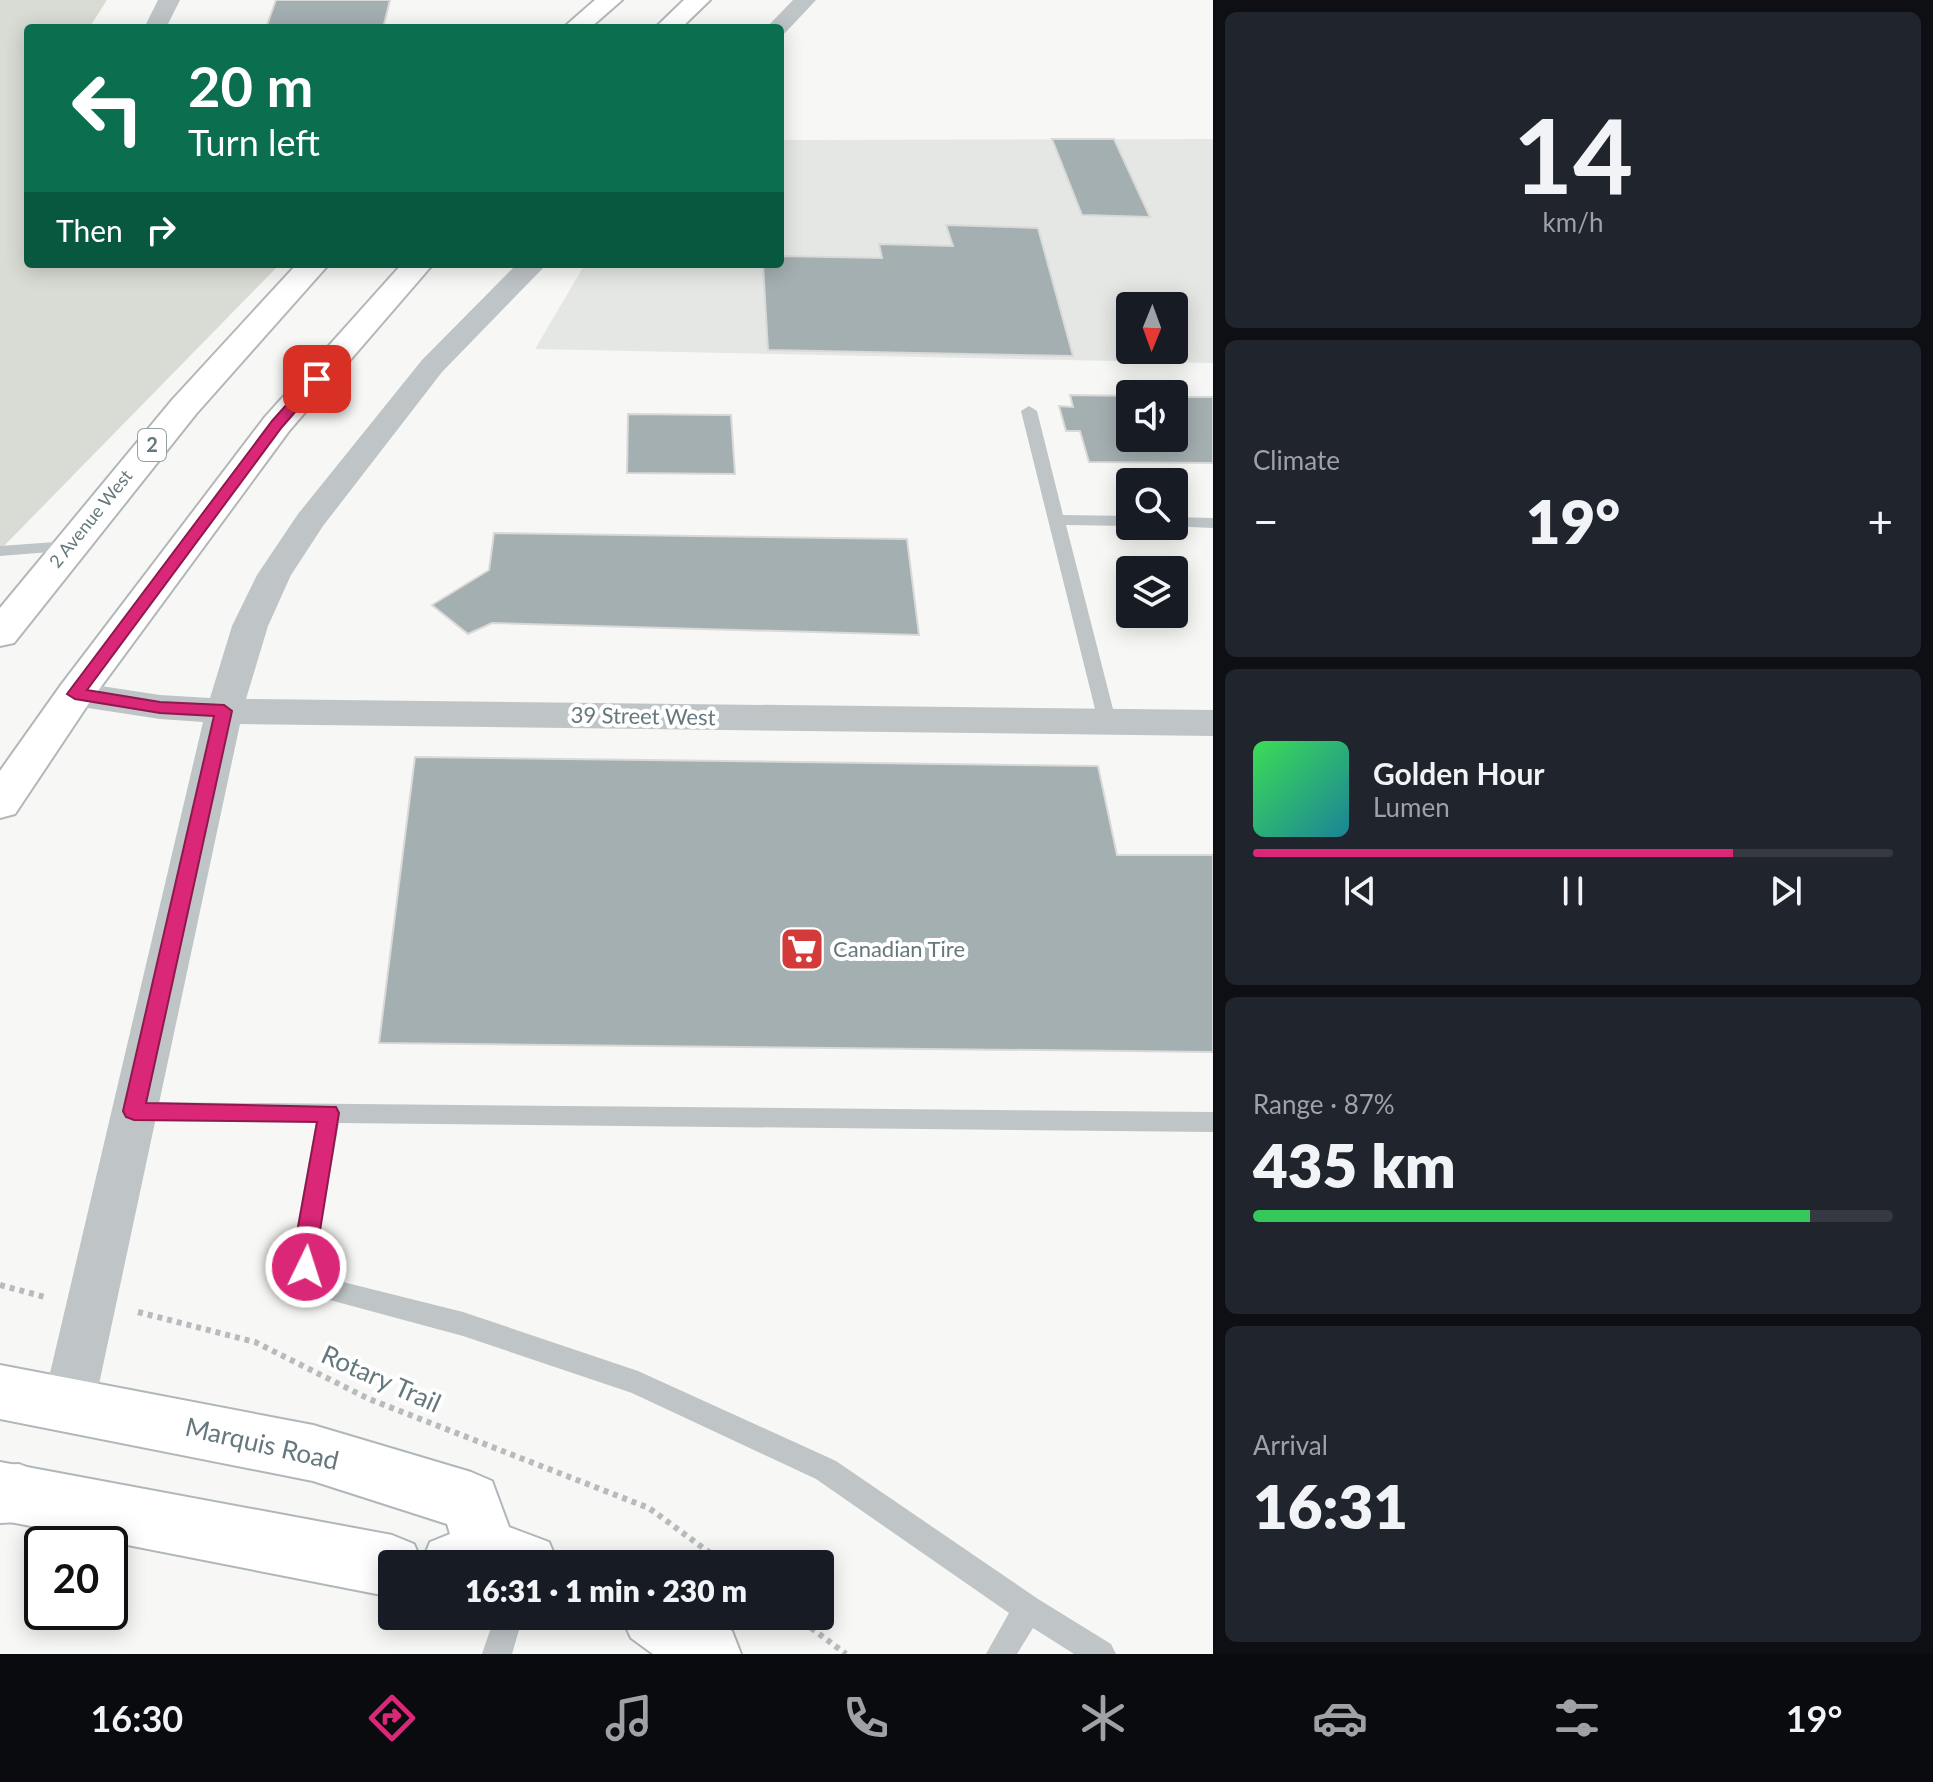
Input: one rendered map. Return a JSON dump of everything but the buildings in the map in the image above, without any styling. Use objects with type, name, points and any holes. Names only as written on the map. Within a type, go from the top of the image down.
[{"type":"main road","points":[[580,24],[610,0]]},
{"type":"main road","points":[[671,24],[698,0]]},
{"type":"main road","name":"2 Avenue West","points":[[0,634],[184,407],[310,268]]},
{"type":"main road","points":[[0,803],[75,694],[277,424],[414,268]]},
{"type":"main road","name":"Marquis Road","points":[[0,1392],[69,1403],[313,1453],[471,1502],[497,1550]]},
{"type":"main road","points":[[6,1493],[378,1563]]},
{"type":"main road","points":[[674,1630],[709,1654]]},
{"type":"street","points":[[157,24],[169,0]]},
{"type":"street","points":[[781,24],[805,0]]},
{"type":"street","points":[[69,1403],[224,711],[250,626],[274,575],[310,521],[432,366],[529,268]]},
{"type":"street","name":"39 Street West","points":[[75,694],[160,707],[224,711],[1213,723]]},
{"type":"lane","points":[[1029,411],[1107,721]]},
{"type":"lane","points":[[1057,520],[1116,521]]},
{"type":"lane","points":[[1188,522],[1213,523]]},
{"type":"lane","points":[[0,551],[69,546]]},
{"type":"lane","points":[[134,1111],[1213,1122]]},
{"type":"lane","points":[[329,1113],[305,1249],[306,1267],[312,1278],[324,1288],[463,1324],[638,1383],[826,1470],[1028,1609],[1101,1654]]},
{"type":"lane","points":[[1001,1654],[1028,1609]]},
{"type":"lane","points":[[497,1654],[505,1630]]},
{"type":"path","name":"Rotary Trail","points":[[0,1285],[140,1312],[255,1342],[369,1399],[649,1508],[706,1550]]},
{"type":"path","points":[[814,1630],[846,1654]]},
{"type":"shaded area","points":[[0,0],[107,0],[92,24],[24,24],[24,268],[276,268],[0,550]]},
{"type":"shaded area","points":[[1213,139],[1213,363],[1188,362],[1188,292],[1116,292],[1116,361],[535,349],[583,268],[784,268],[784,140]]},
{"type":"place","name":"Canadian Tire","points":[[802,949]]},
{"type":"route","points":[[306,1267],[305,1249],[329,1113],[134,1111],[224,711],[116,702],[75,694],[277,424],[317,379]]}]
